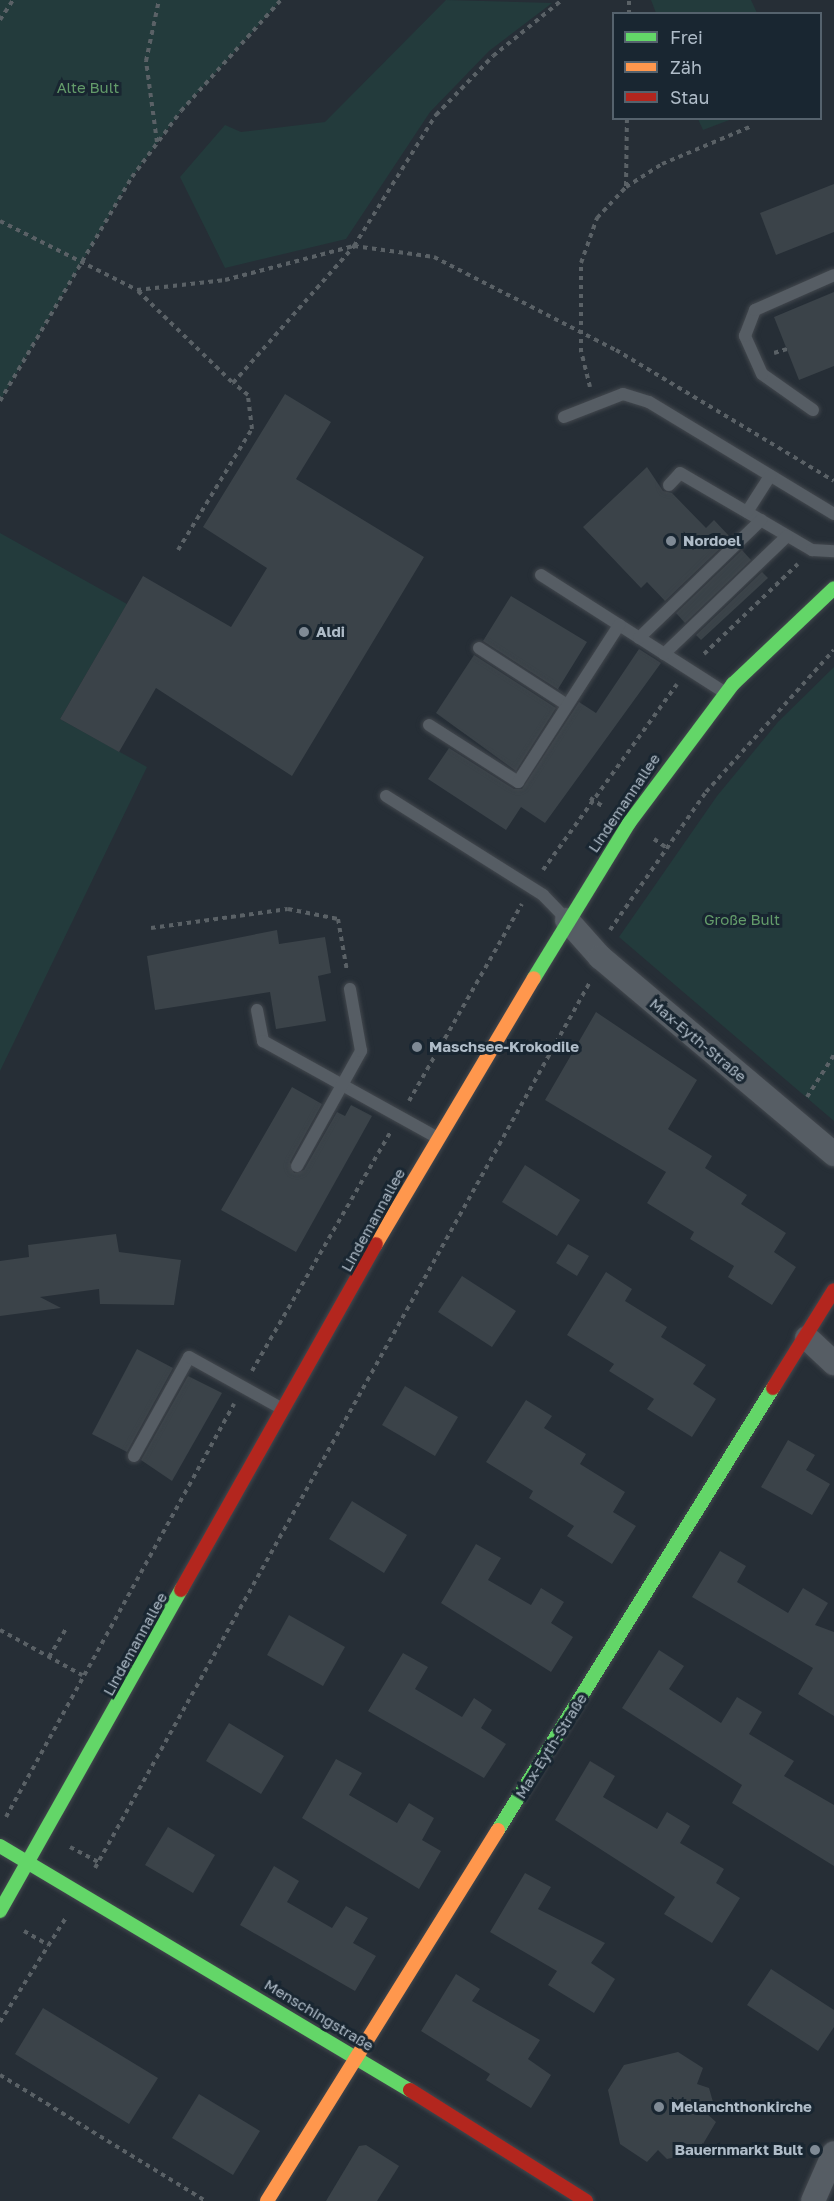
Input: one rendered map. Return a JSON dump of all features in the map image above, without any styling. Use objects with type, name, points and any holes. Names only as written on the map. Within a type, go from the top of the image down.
[{"type":"street","name":"Lindemannallee","points":[[0,1911],[30,1863],[438,1137],[567,921],[673,759],[725,693],[834,588]]},
{"type":"street","name":"Max-Eyth-Straße","points":[[567,921],[600,957],[834,1154]]},
{"type":"street","name":"Max-Eyth-Straße","points":[[267,2201],[807,1338],[834,1290]]},
{"type":"street","points":[[807,1338],[834,1363]]},
{"type":"street","name":"Menschingstraße","points":[[0,1846],[356,2056],[586,2201]]},
{"type":"street","points":[[813,2201],[834,2153]]},
{"type":"lane","points":[[813,410],[762,374],[746,336],[755,310],[834,275]]},
{"type":"lane","points":[[564,417],[595,402],[623,394],[649,402],[834,514]]},
{"type":"lane","points":[[669,485],[680,473],[812,550],[834,551]]},
{"type":"lane","points":[[747,512],[770,476]]},
{"type":"lane","points":[[639,638],[761,520]]},
{"type":"lane","points":[[664,654],[787,536]]},
{"type":"lane","points":[[541,575],[725,693]]},
{"type":"lane","points":[[429,725],[518,782],[619,625]]},
{"type":"lane","points":[[479,648],[567,705]]},
{"type":"lane","points":[[386,796],[543,895],[567,921]]},
{"type":"lane","points":[[297,1166],[361,1051],[350,989]]},
{"type":"lane","points":[[257,1010],[263,1041],[438,1137]]},
{"type":"lane","points":[[134,1456],[189,1357],[285,1410]]},
{"type":"path","points":[[0,20],[13,0]]},
{"type":"path","points":[[157,142],[146,61],[159,0]]},
{"type":"path","points":[[0,400],[80,263],[157,142],[281,0]]},
{"type":"path","points":[[233,383],[354,246],[436,115],[493,56],[562,0]]},
{"type":"path","points":[[626,187],[627,120]]},
{"type":"path","points":[[595,402],[580,335],[581,263],[597,218],[626,187],[662,164],[752,126]]},
{"type":"path","points":[[0,221],[137,290],[248,395],[252,429],[178,550]]},
{"type":"path","points":[[137,290],[225,279],[354,246],[434,257],[580,335],[616,350],[834,481]]},
{"type":"path","points":[[774,353],[787,349]]},
{"type":"path","points":[[0,2022],[81,1893],[600,957],[611,927],[706,792],[834,650]]},
{"type":"path","points":[[151,928],[288,909],[338,919],[350,989]]},
{"type":"path","points":[[793,1120],[834,1055]]},
{"type":"path","points":[[49,1657],[66,1629]]},
{"type":"path","points":[[0,1630],[82,1675]]},
{"type":"path","points":[[0,2075],[206,2201]]},
{"type":"green space","name":"Alte Bult","points":[[0,0],[281,0],[181,111],[132,177],[0,401]]},
{"type":"green space","points":[[446,0],[552,3],[489,51],[430,112],[346,239],[225,268],[180,177],[225,125],[241,132],[325,122]]},
{"type":"green space","points":[[651,0],[751,0],[757,12],[656,12]]},
{"type":"green space","points":[[698,120],[729,120],[703,130]]},
{"type":"green space","points":[[0,533],[127,604],[60,719],[147,767],[0,1071]]},
{"type":"green space","name":"Große Bult","points":[[834,667],[834,1121],[619,937],[717,796],[778,722]]},
{"type":"building","points":[[834,184],[834,232],[776,255],[760,213]]},
{"type":"building","points":[[834,292],[834,366],[799,380],[774,317]]},
{"type":"building","points":[[285,394],[331,422],[296,479],[424,557],[292,776],[156,688],[119,752],[60,719],[143,576],[231,627],[267,568],[203,527]]},
{"type":"building","points":[[647,467],[663,491],[672,493],[706,528],[714,520],[731,538],[665,601],[647,582],[641,588],[583,527]]},
{"type":"building","points":[[742,550],[751,560],[685,623],[676,613]]},
{"type":"building","points":[[762,572],[768,578],[701,640],[696,635]]},
{"type":"building","points":[[511,596],[587,642],[558,689],[565,694],[483,641]]},
{"type":"building","points":[[639,649],[661,663],[545,823],[521,807],[506,830],[428,779],[449,748],[514,789],[522,789],[579,702],[596,713]]},
{"type":"building","points":[[474,655],[556,708],[516,771],[436,713]]},
{"type":"building","points":[[277,930],[279,944],[325,937],[331,973],[318,976],[326,1021],[276,1029],[270,992],[155,1010],[147,956]]},
{"type":"building","points":[[596,1012],[697,1080],[668,1129],[712,1156],[705,1168],[747,1195],[741,1204],[786,1233],[774,1252],[796,1267],[772,1305],[728,1277],[734,1266],[690,1239],[694,1232],[647,1203],[666,1172],[545,1100]]},
{"type":"building","points":[[292,1087],[322,1104],[290,1162],[294,1173],[304,1170],[337,1112],[345,1116],[351,1105],[372,1116],[296,1252],[221,1210]]},
{"type":"building","points":[[525,1165],[580,1200],[557,1236],[502,1202]]},
{"type":"building","points":[[116,1234],[119,1252],[181,1260],[174,1305],[100,1304],[99,1289],[40,1297],[61,1308],[0,1316],[0,1261],[29,1257],[28,1245]]},
{"type":"building","points":[[568,1244],[589,1256],[577,1276],[556,1263]]},
{"type":"building","points":[[606,1272],[632,1289],[625,1301],[667,1327],[661,1337],[706,1365],[693,1384],[716,1399],[692,1437],[647,1409],[654,1399],[609,1371],[614,1364],[567,1335]]},
{"type":"building","points":[[462,1276],[516,1311],[492,1347],[438,1312]]},
{"type":"building","points":[[137,1349],[173,1368],[127,1452],[92,1434]]},
{"type":"building","points":[[188,1376],[222,1393],[172,1481],[141,1460]]},
{"type":"building","points":[[405,1386],[458,1417],[435,1456],[382,1425]]},
{"type":"building","points":[[526,1400],[552,1416],[544,1428],[586,1454],[580,1464],[625,1492],[613,1512],[636,1526],[612,1564],[567,1536],[574,1526],[529,1498],[533,1491],[486,1462]]},
{"type":"building","points":[[788,1440],[815,1455],[806,1470],[830,1484],[812,1515],[761,1487]]},
{"type":"building","points":[[352,1501],[407,1535],[384,1573],[329,1539]]},
{"type":"building","points":[[476,1544],[501,1558],[488,1580],[531,1605],[541,1588],[564,1602],[551,1623],[573,1637],[551,1672],[441,1603]]},
{"type":"building","points":[[720,1551],[746,1566],[737,1582],[788,1613],[803,1588],[828,1603],[815,1625],[834,1632],[834,1716],[798,1694],[813,1668],[692,1597]]},
{"type":"building","points":[[289,1615],[345,1647],[323,1686],[267,1655]]},
{"type":"building","points":[[659,1650],[684,1666],[669,1689],[721,1723],[737,1697],[762,1712],[749,1734],[794,1761],[784,1776],[834,1805],[834,1866],[732,1803],[742,1785],[622,1708]]},
{"type":"building","points":[[403,1653],[428,1667],[415,1689],[462,1717],[474,1698],[492,1710],[481,1728],[506,1744],[484,1778],[368,1711]]},
{"type":"building","points":[[229,1723],[284,1756],[261,1794],[206,1761]]},
{"type":"building","points":[[336,1759],[362,1773],[349,1795],[397,1823],[409,1803],[434,1818],[422,1840],[441,1851],[419,1889],[302,1818]]},
{"type":"building","points":[[590,1761],[615,1776],[603,1797],[657,1829],[667,1812],[690,1826],[680,1843],[724,1869],[716,1883],[740,1898],[712,1943],[664,1914],[675,1897],[555,1820]]},
{"type":"building","points":[[168,1827],[215,1855],[193,1893],[145,1865]]},
{"type":"building","points":[[274,1866],[299,1881],[287,1902],[332,1928],[346,1906],[368,1918],[353,1943],[376,1956],[355,1991],[240,1925]]},
{"type":"building","points":[[525,1873],[551,1887],[538,1909],[605,1943],[591,1963],[615,1979],[594,2013],[548,1985],[557,1971],[490,1932]]},
{"type":"building","points":[[771,1969],[834,2010],[834,2027],[818,2051],[747,2005]]},
{"type":"building","points":[[456,1974],[480,1989],[472,2001],[540,2040],[528,2059],[551,2075],[531,2108],[486,2080],[490,2074],[421,2031]]},
{"type":"building","points":[[43,2008],[158,2078],[129,2124],[15,2054]]},
{"type":"building","name":"Melanchthonkirche","points":[[678,2052],[703,2068],[697,2084],[709,2088],[713,2102],[704,2111],[716,2122],[700,2149],[684,2143],[680,2156],[667,2159],[658,2150],[647,2162],[620,2144],[608,2090],[624,2065]]},
{"type":"building","points":[[199,2094],[260,2131],[233,2175],[172,2138]]},
{"type":"building","points":[[366,2145],[399,2166],[377,2201],[326,2201],[359,2146]]},
{"type":"traffic: fast","points":[[534,978],[629,823],[733,684],[834,588]]},
{"type":"traffic: fast","points":[[498,1830],[773,1388]]},
{"type":"traffic: fast","points":[[0,1911],[181,1590]]},
{"type":"traffic: fast","points":[[0,1846],[410,2090]]},
{"type":"traffic: slow","points":[[376,1244],[534,978]]},
{"type":"traffic: slow","points":[[267,2201],[498,1830]]},
{"type":"traffic: jam","points":[[181,1590],[376,1244]]},
{"type":"traffic: jam","points":[[773,1388],[834,1290]]},
{"type":"traffic: jam","points":[[410,2090],[586,2201]]},
{"type":"place","name":"Nordoel","points":[[671,541]]},
{"type":"place","name":"Aldi","points":[[304,632]]},
{"type":"place","name":"Maschsee-Krokodile","points":[[417,1047]]},
{"type":"place","name":"Melanchthonkirche","points":[[659,2107]]},
{"type":"place","name":"Bauernmarkt Bult","points":[[815,2150]]}]
